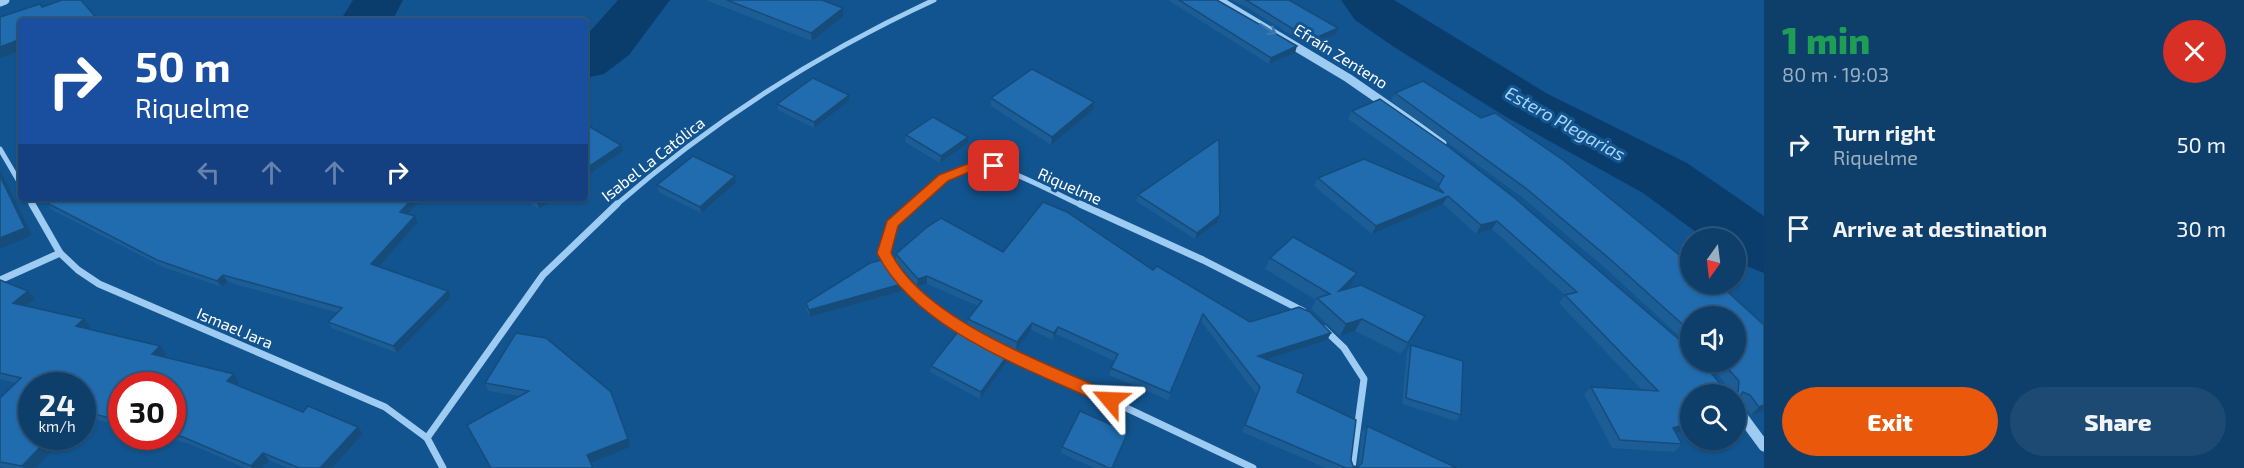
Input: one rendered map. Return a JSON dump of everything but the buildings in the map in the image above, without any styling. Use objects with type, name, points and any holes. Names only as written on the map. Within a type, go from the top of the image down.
[{"type":"street","points":[[0,2],[5,0]]},
{"type":"street","name":"Isabel La Católica","points":[[427,438],[536,284],[629,193],[725,119],[812,63],[869,30],[934,0]]},
{"type":"street","name":"Efraín Zenteno","points":[[1218,0],[1348,78],[1451,150]]},
{"type":"street","points":[[0,149],[18,180]]},
{"type":"street","name":"Riquelme","points":[[978,338],[927,304],[892,269],[884,253],[891,224],[944,178],[975,165],[994,166],[1203,260],[1310,315]]},
{"type":"street","name":"Ismael Jara","points":[[30,201],[60,253],[78,270],[99,284],[385,407],[427,438],[443,468]]},
{"type":"street","points":[[0,280],[60,253]]},
{"type":"street","points":[[1318,323],[1344,348],[1364,379],[1352,468]]},
{"type":"street","points":[[999,347],[1252,468]]},
{"type":"street","points":[[1746,422],[1764,446]]},
{"type":"waterway","name":"Estero Plegarias","points":[[368,18],[378,0]]},
{"type":"waterway","name":"Estero Plegarias","points":[[588,60],[610,44],[645,0]]},
{"type":"waterway","name":"Estero Plegarias","points":[[1366,0],[1373,9],[1413,36],[1526,105],[1665,178],[1764,249]]},
{"type":"route","points":[[994,166],[975,165],[944,178],[891,224],[884,253],[892,269],[927,304],[968,333],[1110,400]]}]
